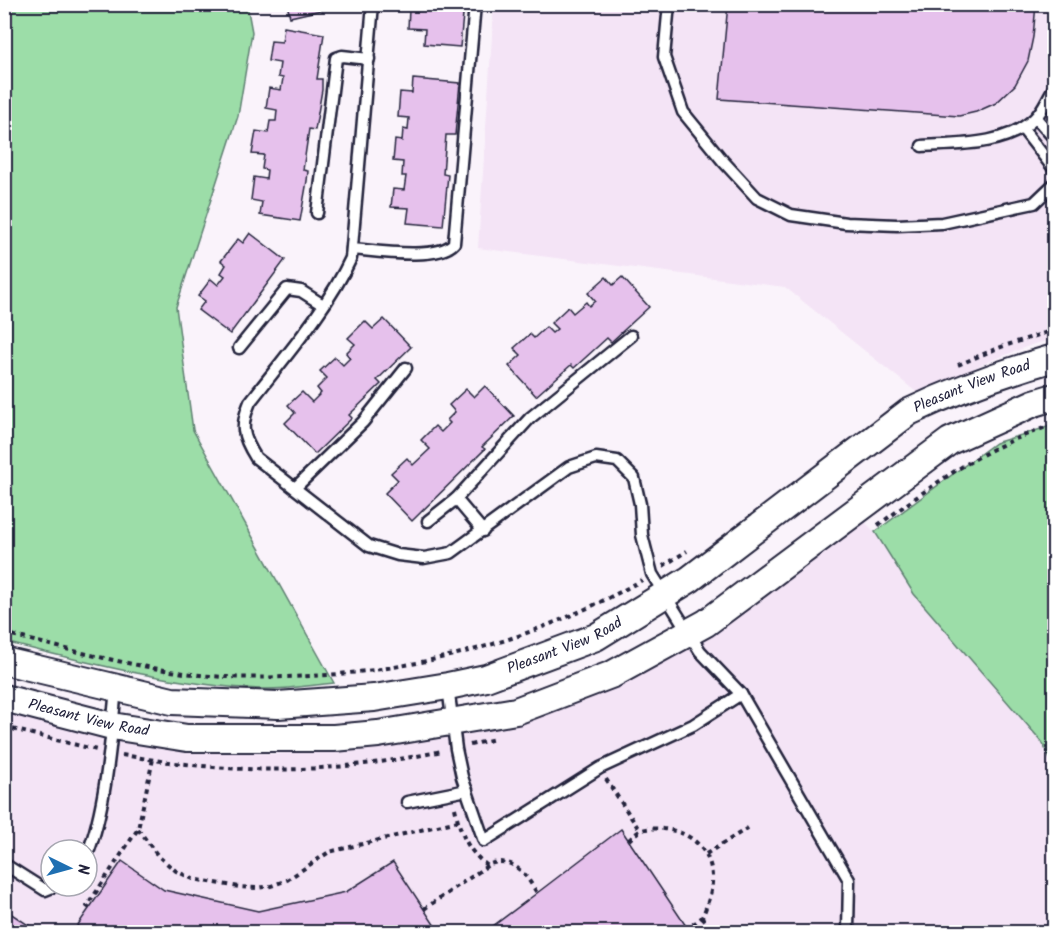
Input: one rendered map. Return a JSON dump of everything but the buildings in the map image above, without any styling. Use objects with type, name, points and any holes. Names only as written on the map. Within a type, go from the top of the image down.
[{"type":"street","name":"Pleasant View Road","points":[[4,661],[172,701],[278,705],[374,699],[486,678],[596,637],[658,584],[690,579],[909,412],[929,402],[1054,358]]},
{"type":"street","name":"Pleasant View Road","points":[[4,698],[112,726],[187,738],[333,738],[378,734],[516,711],[613,674],[689,633],[706,623],[950,441],[1034,403],[1054,397]]},
{"type":"lane","points":[[374,4],[351,258],[343,275],[322,305],[250,402],[243,419],[245,441],[256,458],[369,546],[398,555],[424,558],[451,553],[569,467],[596,458],[617,461],[634,478],[640,504],[642,535],[658,584],[700,651],[741,694],[849,880],[848,930],[846,933]]},
{"type":"lane","points":[[352,249],[431,254],[449,249],[454,243],[475,4]]},
{"type":"lane","points":[[669,4],[664,57],[683,112],[757,198],[791,215],[846,223],[897,225],[942,223],[1034,203],[1054,184]]},
{"type":"lane","points":[[317,213],[336,58],[342,56],[369,59]]},
{"type":"lane","points":[[922,146],[992,139],[1022,128],[1036,118],[1054,88]]},
{"type":"lane","points":[[1036,118],[1054,138]]},
{"type":"lane","points":[[1022,128],[1054,169]]},
{"type":"lane","points":[[239,348],[286,289],[301,291],[322,305]]},
{"type":"lane","points":[[428,521],[456,499],[530,418],[631,336]]},
{"type":"lane","points":[[295,488],[363,422],[406,368]]},
{"type":"lane","points":[[456,499],[483,531]]},
{"type":"lane","points":[[448,686],[456,749],[484,841],[600,768],[693,725],[741,694]]},
{"type":"lane","points":[[94,838],[116,688]]},
{"type":"lane","points":[[406,802],[467,790]]},
{"type":"lane","points":[[4,864],[39,886]]},
{"type":"path","points":[[949,369],[998,348],[1054,330]]},
{"type":"path","points":[[4,633],[134,665],[201,675],[271,678],[334,676],[426,662],[504,641],[538,629],[599,603],[658,584],[693,547]]},
{"type":"path","points":[[90,908],[87,906],[138,829],[153,759]]},
{"type":"path","points":[[600,768],[640,831]]},
{"type":"path","points":[[138,829],[158,856],[176,871],[193,879],[257,888],[286,880],[329,852],[458,821]]},
{"type":"path","points":[[706,854],[751,826]]},
{"type":"path","points":[[628,840],[640,831],[656,828],[686,834],[700,845],[713,873],[712,891],[702,917],[687,928]]},
{"type":"path","points":[[424,909],[490,864],[499,861],[513,864],[521,870],[537,893]]},
{"type":"path","points":[[702,917],[712,933]]},
{"type":"shaded area","points":[[494,5],[1054,5],[1054,339],[990,361],[920,395],[785,287],[478,248]]},
{"type":"shaded area","points":[[863,520],[875,532],[914,594],[1042,742],[1054,768],[1054,932],[5,932],[4,711],[91,734],[170,749],[274,754],[369,749],[415,743],[498,723],[562,702]]},
{"type":"green space","points":[[5,4],[247,5],[252,32],[238,116],[176,307],[193,430],[334,683],[270,689],[228,687],[132,672],[5,642]]},
{"type":"green space","points":[[1054,425],[1054,768],[1042,742],[914,594],[875,532],[995,443]]}]
